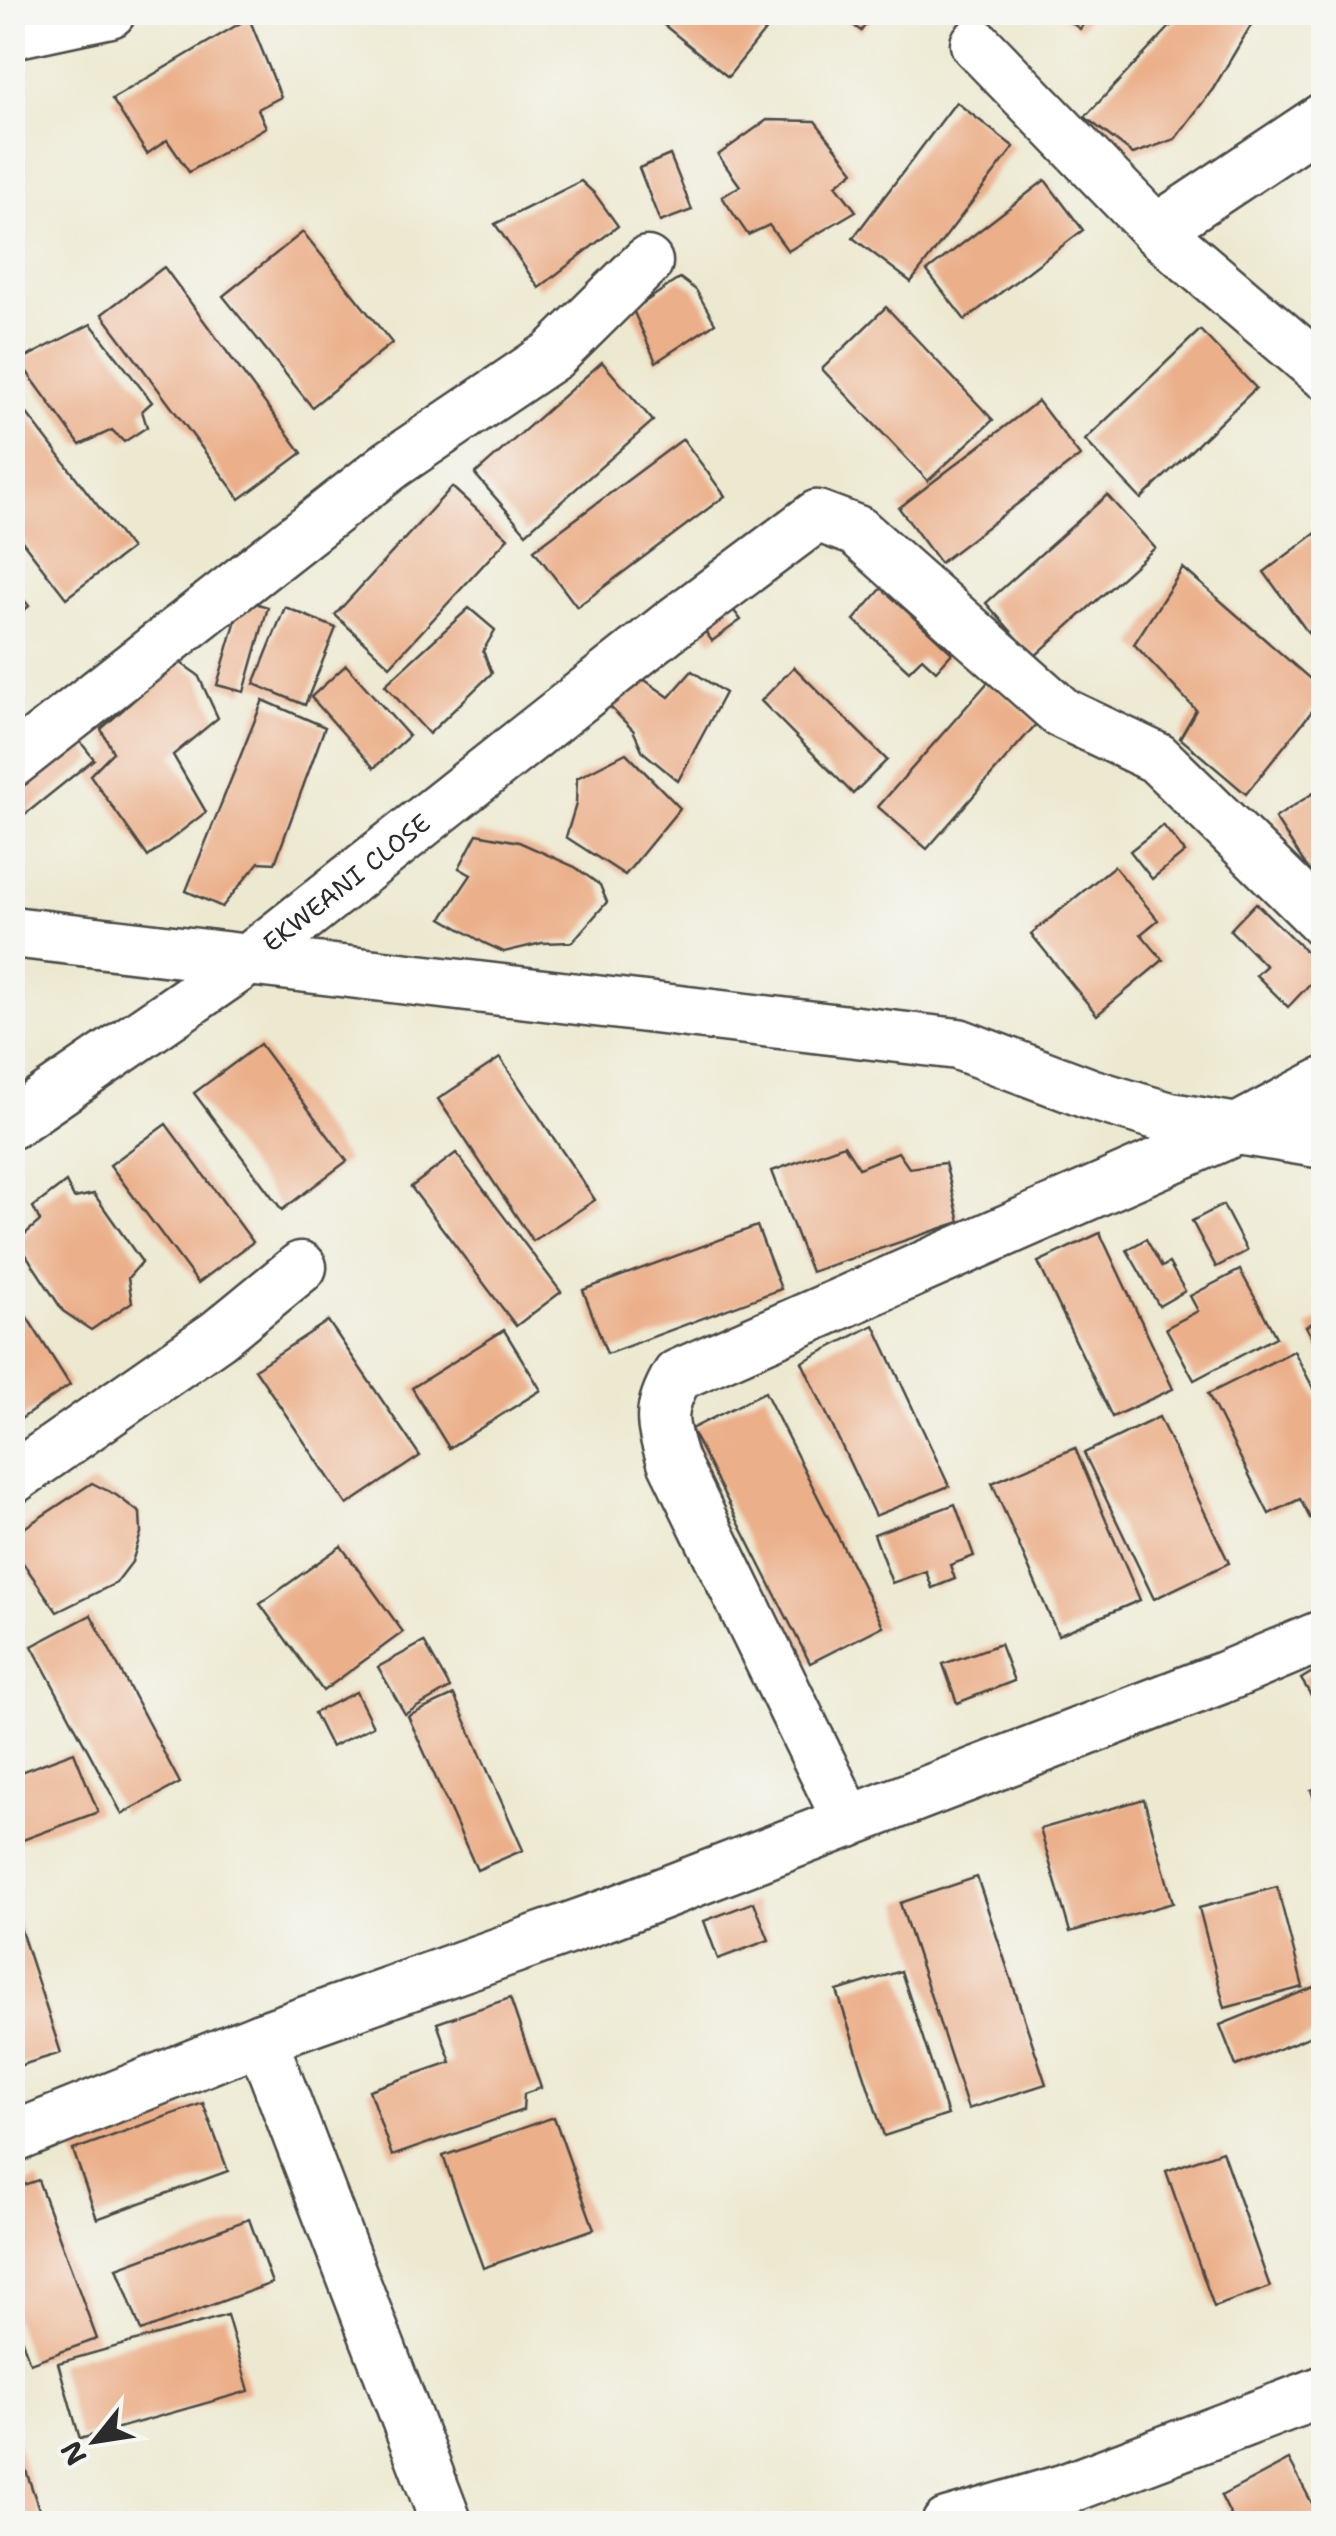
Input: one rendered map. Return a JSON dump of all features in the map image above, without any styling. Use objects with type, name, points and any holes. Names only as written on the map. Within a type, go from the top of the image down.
[{"type":"street","points":[[12,32],[110,12]]},
{"type":"street","points":[[976,44],[1156,230],[1324,373]]},
{"type":"street","points":[[1156,230],[1324,118]]},
{"type":"street","points":[[12,762],[392,464],[554,355],[648,262]]},
{"type":"street","name":"EKWEANI CLOSE","points":[[12,1123],[247,961],[670,626],[817,516],[858,531],[1062,713],[1157,758],[1324,922]]},
{"type":"street","points":[[12,932],[958,1044],[1090,1094],[1170,1118],[1324,1144]]},
{"type":"street","points":[[848,1822],[673,1461],[662,1427],[664,1397],[678,1375],[1238,1128],[1324,1083]]},
{"type":"street","points":[[12,1480],[218,1335],[301,1267]]},
{"type":"street","points":[[12,2138],[261,2038],[609,1914],[1324,1636]]},
{"type":"street","points":[[261,2038],[447,2524]]},
{"type":"street","points":[[975,2520],[1324,2391]]},
{"type":"building","points":[[674,12],[780,12],[728,77],[664,25]]},
{"type":"building","points":[[836,12],[875,12],[861,31]]},
{"type":"building","points":[[1057,12],[1092,12],[1080,29]]},
{"type":"building","points":[[1184,12],[1251,12],[1256,17],[1213,89],[1175,139],[1133,154],[1085,117]]},
{"type":"building","points":[[249,18],[281,97],[258,109],[266,127],[189,172],[167,140],[147,154],[112,99]]},
{"type":"building","points":[[956,102],[1014,147],[911,282],[853,238]]},
{"type":"building","points":[[767,120],[815,121],[854,171],[836,185],[856,211],[788,251],[769,225],[748,235],[722,197],[740,186],[718,155]]},
{"type":"building","points":[[670,155],[692,210],[660,222],[639,168]]},
{"type":"building","points":[[1045,180],[1083,230],[965,320],[927,271]]},
{"type":"building","points":[[581,181],[618,226],[539,288],[495,224]]},
{"type":"building","points":[[303,232],[392,343],[312,407],[223,296]]},
{"type":"building","points":[[164,267],[302,453],[240,499],[102,314]]},
{"type":"building","points":[[680,278],[696,290],[715,323],[656,362],[633,310]]},
{"type":"building","points":[[886,307],[993,420],[928,481],[822,369]]},
{"type":"building","points":[[91,324],[152,402],[142,411],[147,427],[124,442],[112,430],[80,445],[19,361]]},
{"type":"building","points":[[1200,330],[1256,388],[1141,499],[1085,440]]},
{"type":"building","points":[[602,362],[653,421],[526,533],[475,474]]},
{"type":"building","points":[[12,394],[131,549],[66,598],[12,528]]},
{"type":"building","points":[[1038,401],[1080,456],[940,563],[899,508]]},
{"type":"building","points":[[683,439],[725,496],[577,607],[534,550]]},
{"type":"building","points":[[452,487],[508,538],[390,666],[335,615]]},
{"type":"building","points":[[1107,495],[1155,548],[1034,657],[986,603]]},
{"type":"building","points":[[1324,527],[1324,634],[1314,641],[1264,572]]},
{"type":"building","points":[[1183,568],[1324,691],[1324,696],[1246,794],[1180,738],[1196,710],[1134,644]]},
{"type":"building","points":[[12,586],[29,606],[12,620]]},
{"type":"building","points":[[882,588],[952,653],[936,671],[922,658],[909,671],[854,620]]},
{"type":"building","points":[[242,599],[268,607],[244,692],[217,685]]},
{"type":"building","points":[[728,603],[741,620],[712,641],[699,623]]},
{"type":"building","points":[[285,607],[336,628],[305,705],[254,684]]},
{"type":"building","points":[[469,608],[495,630],[483,651],[492,673],[429,734],[385,685]]},
{"type":"building","points":[[178,661],[198,675],[218,718],[173,755],[206,812],[148,857],[90,775],[113,752],[101,729]]},
{"type":"building","points":[[346,665],[409,736],[374,768],[311,697]]},
{"type":"building","points":[[794,667],[887,760],[853,794],[761,701]]},
{"type":"building","points":[[692,671],[725,693],[678,781],[643,752],[633,730],[610,707],[639,676],[669,697]]},
{"type":"building","points":[[989,681],[1037,723],[927,849],[878,807]]},
{"type":"building","points":[[263,700],[325,727],[275,863],[259,862],[222,907],[186,891]]},
{"type":"building","points":[[74,734],[94,759],[12,825],[12,784]]},
{"type":"building","points":[[626,753],[680,808],[625,875],[566,837],[576,804],[577,778]]},
{"type":"building","points":[[1324,786],[1324,876],[1316,881],[1275,818]]},
{"type":"building","points":[[1163,825],[1185,852],[1152,879],[1130,851]]},
{"type":"building","points":[[477,834],[519,842],[575,867],[600,885],[607,902],[572,942],[542,943],[504,952],[484,943],[442,918],[471,875],[459,868]]},
{"type":"building","points":[[1114,866],[1158,920],[1141,934],[1163,960],[1097,1015],[1031,934]]},
{"type":"building","points":[[1256,903],[1324,969],[1288,1007],[1256,975],[1266,966],[1230,930]]},
{"type":"building","points":[[260,1044],[347,1161],[282,1210],[194,1093]]},
{"type":"building","points":[[500,1058],[595,1200],[533,1241],[438,1099]]},
{"type":"building","points":[[166,1124],[253,1242],[198,1283],[110,1165]]},
{"type":"building","points":[[844,1145],[859,1168],[898,1152],[909,1168],[945,1163],[960,1222],[811,1272],[772,1171]]},
{"type":"building","points":[[456,1153],[561,1292],[516,1326],[411,1187]]},
{"type":"building","points":[[66,1182],[74,1198],[94,1194],[142,1262],[128,1278],[132,1302],[91,1330],[63,1311],[17,1241],[40,1221],[33,1207]]},
{"type":"building","points":[[1223,1205],[1247,1251],[1216,1267],[1192,1221]]},
{"type":"building","points":[[757,1226],[781,1289],[607,1354],[583,1290]]},
{"type":"building","points":[[1100,1233],[1173,1389],[1112,1417],[1038,1262]]},
{"type":"building","points":[[1146,1239],[1162,1267],[1169,1263],[1185,1291],[1159,1306],[1127,1250]]},
{"type":"building","points":[[1240,1270],[1276,1337],[1194,1380],[1166,1328],[1198,1311],[1190,1296]]},
{"type":"building","points":[[25,1314],[70,1385],[12,1425],[12,1321]]},
{"type":"building","points":[[1324,1318],[1324,1360],[1306,1326]]},
{"type":"building","points":[[328,1321],[420,1456],[347,1505],[255,1369]]},
{"type":"building","points":[[874,1325],[949,1486],[875,1516],[802,1362]]},
{"type":"building","points":[[504,1330],[541,1390],[449,1448],[412,1388]]},
{"type":"building","points":[[1294,1351],[1324,1409],[1324,1511],[1310,1518],[1300,1499],[1269,1514],[1208,1394]]},
{"type":"building","points":[[765,1392],[883,1626],[810,1663],[691,1429]]},
{"type":"building","points":[[1159,1417],[1229,1563],[1154,1599],[1084,1453]]},
{"type":"building","points":[[1075,1448],[1140,1600],[1058,1635],[992,1483]]},
{"type":"building","points":[[92,1483],[140,1513],[141,1533],[132,1562],[116,1583],[57,1612],[12,1547],[12,1536]]},
{"type":"building","points":[[955,1504],[974,1556],[950,1565],[955,1579],[932,1588],[926,1571],[892,1583],[874,1534]]},
{"type":"building","points":[[341,1546],[403,1632],[323,1691],[260,1604]]},
{"type":"building","points":[[91,1615],[180,1783],[122,1814],[32,1646]]},
{"type":"building","points":[[424,1642],[450,1688],[405,1714],[378,1667]]},
{"type":"building","points":[[1000,1644],[1014,1681],[957,1703],[943,1664]]},
{"type":"building","points":[[1324,1665],[1324,1716],[1301,1679]]},
{"type":"building","points":[[356,1692],[373,1726],[331,1747],[314,1713]]},
{"type":"building","points":[[454,1695],[523,1850],[477,1870],[408,1716]]},
{"type":"building","points":[[74,1752],[98,1812],[12,1844],[12,1775]]},
{"type":"building","points":[[1324,1786],[1324,1825],[1323,1825],[1311,1790]]},
{"type":"building","points":[[1144,1799],[1173,1903],[1070,1932],[1040,1829]]},
{"type":"building","points":[[977,1877],[1046,2084],[968,2109],[900,1903]]},
{"type":"building","points":[[1277,1887],[1303,1987],[1225,2008],[1199,1908]]},
{"type":"building","points":[[754,1902],[769,1940],[718,1959],[704,1921]]},
{"type":"building","points":[[12,1903],[61,2053],[12,2068]]},
{"type":"building","points":[[901,1971],[948,2115],[884,2136],[837,1991]]},
{"type":"building","points":[[1324,1983],[1324,2031],[1236,2066],[1220,2025]]},
{"type":"building","points":[[510,1998],[541,2088],[524,2094],[523,2110],[392,2156],[369,2090],[451,2062],[437,2023]]},
{"type":"building","points":[[203,2103],[228,2171],[97,2219],[73,2150]]},
{"type":"building","points":[[554,2117],[594,2229],[483,2268],[443,2156]]},
{"type":"building","points":[[1222,2151],[1270,2287],[1214,2307],[1166,2171]]},
{"type":"building","points":[[38,2180],[97,2339],[30,2363],[12,2313],[12,2189]]},
{"type":"building","points":[[249,2219],[272,2283],[141,2331],[117,2268]]},
{"type":"building","points":[[227,2315],[249,2391],[80,2439],[58,2363]]},
{"type":"building","points":[[13,2432],[44,2524],[12,2524]]},
{"type":"building","points":[[1289,2460],[1323,2524],[1235,2524],[1221,2496]]}]
